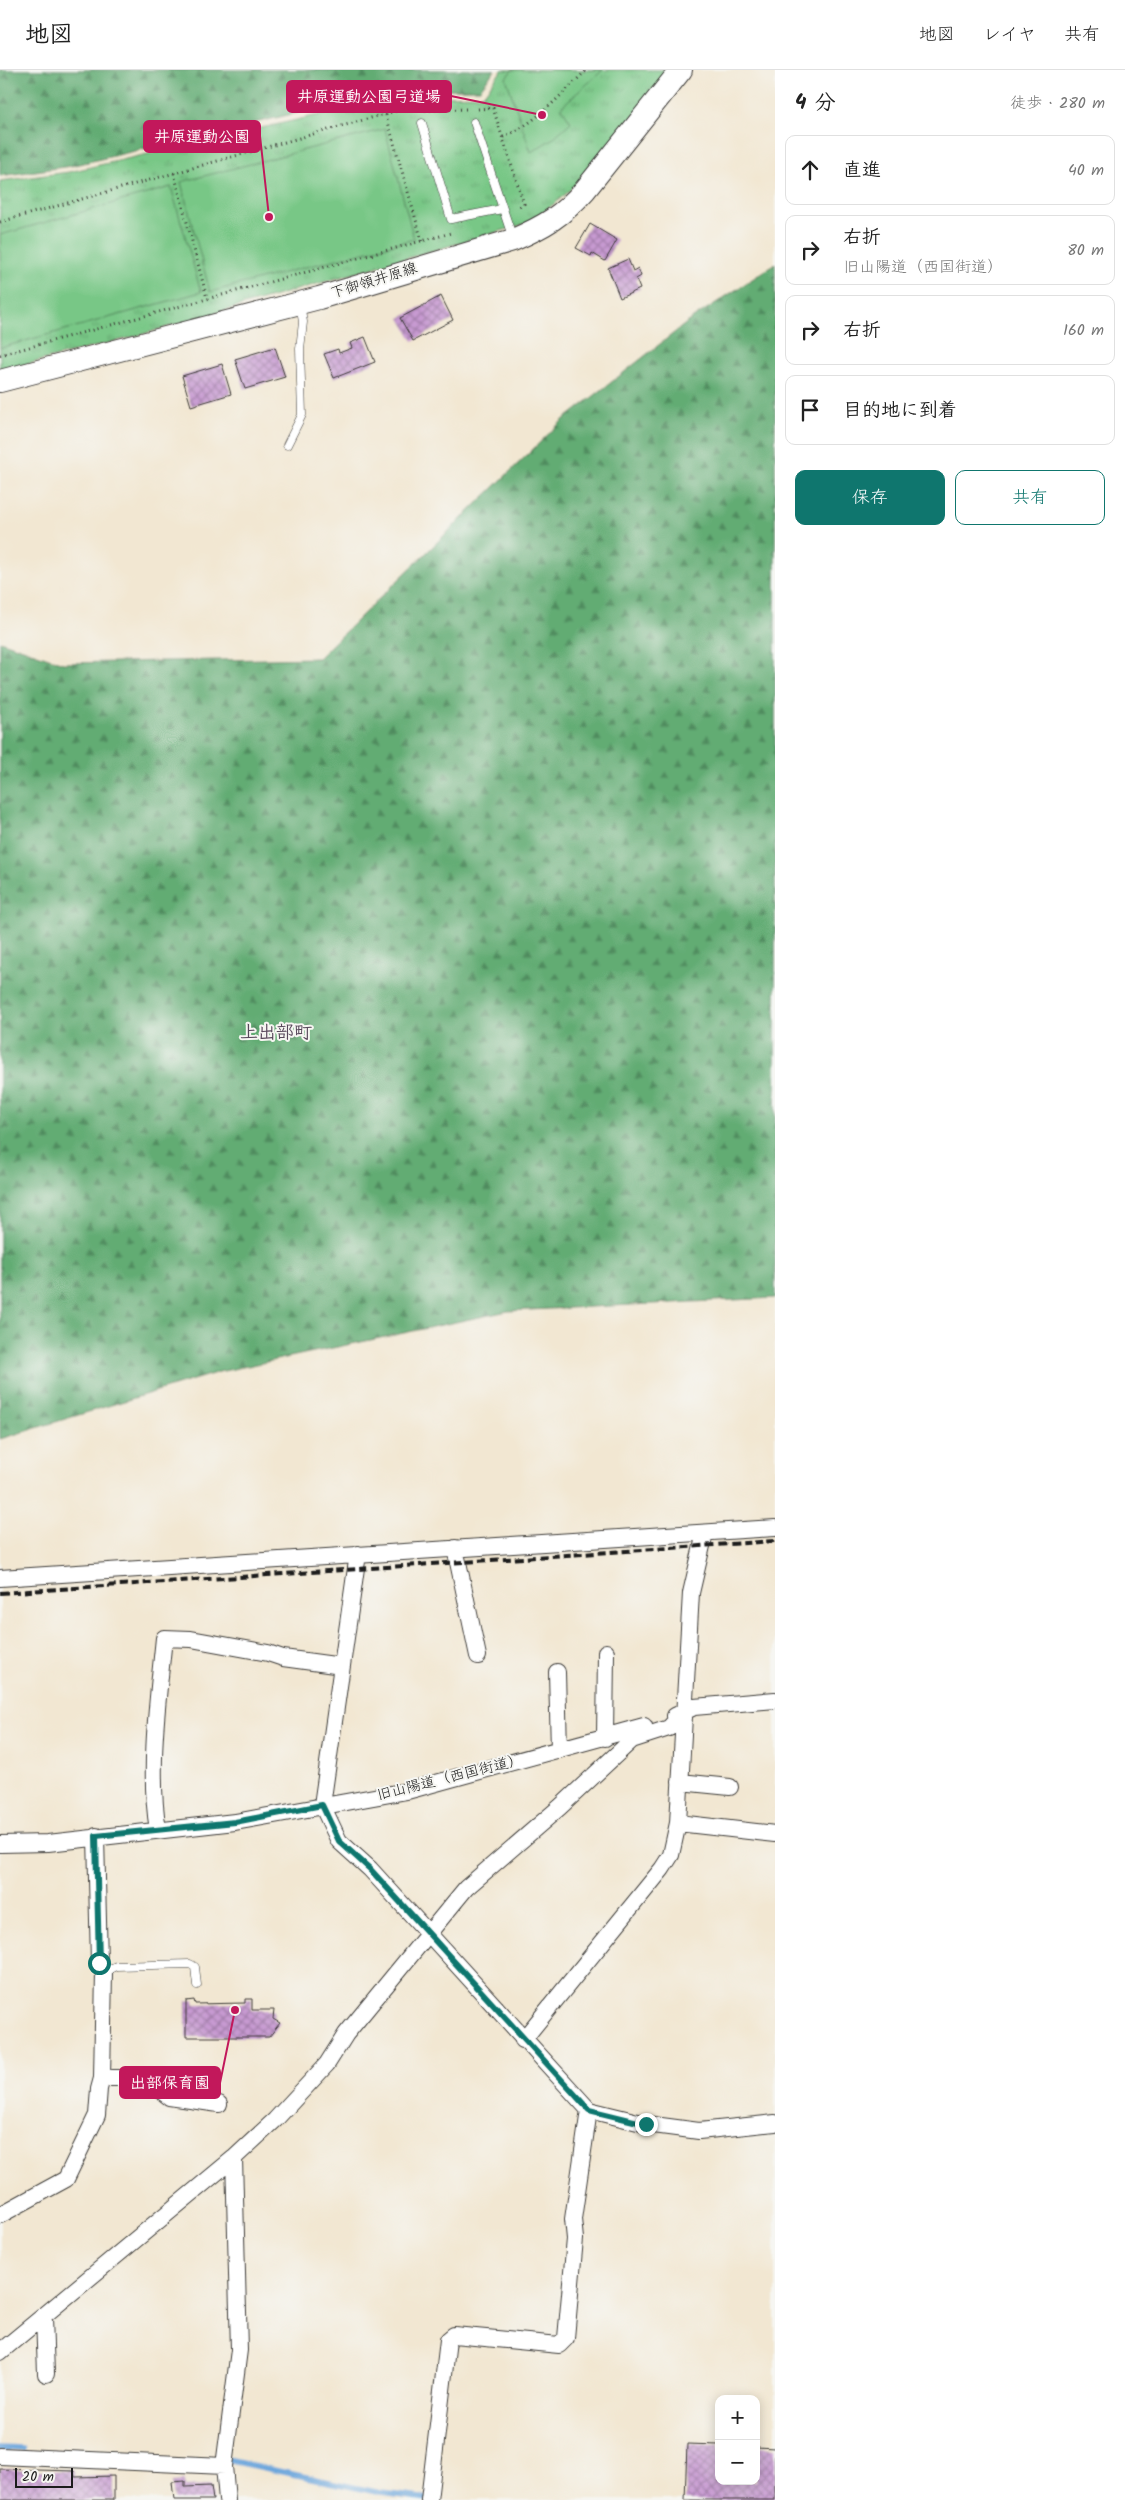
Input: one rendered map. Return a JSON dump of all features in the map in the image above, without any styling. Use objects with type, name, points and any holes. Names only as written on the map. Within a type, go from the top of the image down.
[{"type":"main road","name":"下御領井原線","points":[[0,381],[300,302],[544,226],[569,208],[681,70]]},
{"type":"street","points":[[0,1578],[775,1528]]},
{"type":"street","points":[[523,2040],[662,1869],[671,1855],[678,1823],[691,1592],[705,1533]]},
{"type":"street","points":[[455,1548],[478,1656]]},
{"type":"street","points":[[358,1554],[322,1805],[339,1841],[370,1869],[523,2040],[589,2110],[646,2124],[699,2131],[775,2123]]},
{"type":"street","points":[[158,1830],[155,1815],[155,1727],[164,1638],[192,1639],[268,1653],[283,1658],[342,1666]]},
{"type":"street","points":[[605,1738],[606,1652]]},
{"type":"street","points":[[557,1672],[559,1750]]},
{"type":"street","name":"旧山陽道（西国街道）","points":[[0,1844],[48,1843],[96,1836],[235,1822],[407,1791],[605,1738],[694,1707],[775,1700]]},
{"type":"street","points":[[0,2352],[234,2158],[275,2120],[327,2064],[346,2034],[466,1888],[560,1807],[632,1740],[669,1728],[684,1712]]},
{"type":"street","points":[[680,1782],[730,1786]]},
{"type":"street","points":[[678,1823],[775,1834]]},
{"type":"street","points":[[0,2215],[66,2179],[97,2115],[98,2089],[102,2078],[104,1972],[99,1963],[96,1836]]},
{"type":"street","points":[[102,2078],[144,2078],[170,2097],[219,2104]]},
{"type":"street","points":[[429,2496],[448,2340],[454,2335],[558,2345],[566,2338],[575,2239],[573,2219],[589,2110]]},
{"type":"street","points":[[227,2500],[225,2462],[239,2350],[234,2158]]},
{"type":"street","points":[[44,2316],[46,2374]]},
{"type":"street","points":[[0,2456],[225,2462]]},
{"type":"lane","points":[[474,122],[511,235]]},
{"type":"lane","points":[[422,123],[451,219],[504,214]]},
{"type":"lane","points":[[287,445],[302,415],[300,349],[303,322],[300,302]]},
{"type":"lane","points":[[104,1972],[116,1966],[190,1964],[195,1967],[197,1985]]},
{"type":"path","points":[[502,137],[516,132],[530,122],[587,70]]},
{"type":"path","points":[[0,222],[399,110],[493,108],[524,204],[504,214]]},
{"type":"path","points":[[386,115],[422,241]]},
{"type":"path","points":[[174,173],[207,298]]},
{"type":"path","points":[[0,355],[136,320],[207,298],[458,231]]},
{"type":"green space","points":[[0,70],[495,70],[480,89],[395,90],[71,166],[0,176]]},
{"type":"green space","points":[[502,70],[665,70],[666,76],[602,157],[584,176],[566,194],[525,224],[133,337],[0,371],[0,181],[69,172],[397,97],[483,95]]},
{"type":"green space","points":[[512,70],[603,70],[561,107],[571,122],[552,139],[531,152],[506,78]]},
{"type":"green space","points":[[385,129],[414,239],[210,292],[181,182]]},
{"type":"green space","points":[[171,187],[201,292],[0,348],[0,235]]},
{"type":"green space","points":[[775,264],[775,1298],[508,1311],[219,1372],[0,1439],[0,641],[63,663],[318,658],[562,421],[693,318]]},
{"type":"building","points":[[590,224],[617,240],[605,261],[592,253],[591,256],[576,248]]},
{"type":"building","points":[[628,259],[633,271],[638,268],[641,276],[636,279],[640,289],[620,298],[608,268]]},
{"type":"building","points":[[441,296],[453,320],[413,341],[400,318]]},
{"type":"building","points":[[365,337],[375,362],[334,378],[324,354],[338,349],[339,353],[352,348],[350,343]]},
{"type":"building","points":[[275,347],[285,377],[245,389],[235,359]]},
{"type":"building","points":[[222,364],[231,394],[191,406],[182,376]]},
{"type":"building","points":[[245,1999],[252,1999],[252,2010],[274,2010],[273,2019],[280,2023],[269,2037],[186,2037],[186,2001],[194,2000],[195,2004],[245,2003]]},
{"type":"building","points":[[687,2444],[715,2445],[715,2485],[760,2485],[760,2447],[775,2448],[775,2500],[685,2500]]},
{"type":"building","points":[[0,2469],[74,2471],[75,2477],[114,2476],[114,2500],[0,2500]]},
{"type":"building","points":[[185,2481],[185,2487],[211,2486],[213,2500],[174,2500],[172,2482]]},
{"type":"waterway","points":[[0,2448],[23,2449]]},
{"type":"waterway","points":[[227,2460],[381,2493],[429,2499]]},
{"type":"railway","points":[[0,1593],[775,1541]]},
{"type":"place","name":"井原運動公園弓道場","points":[[542,115]]},
{"type":"place","name":"井原運動公園","points":[[269,217]]},
{"type":"place","name":"出部保育園","points":[[235,2010]]},
{"type":"district","name":"上出部町","points":[[276,1033]]},
{"type":"route","points":[[99,1963],[96,1836],[235,1822],[322,1805],[339,1841],[370,1869],[523,2040],[589,2110],[646,2124]]}]
